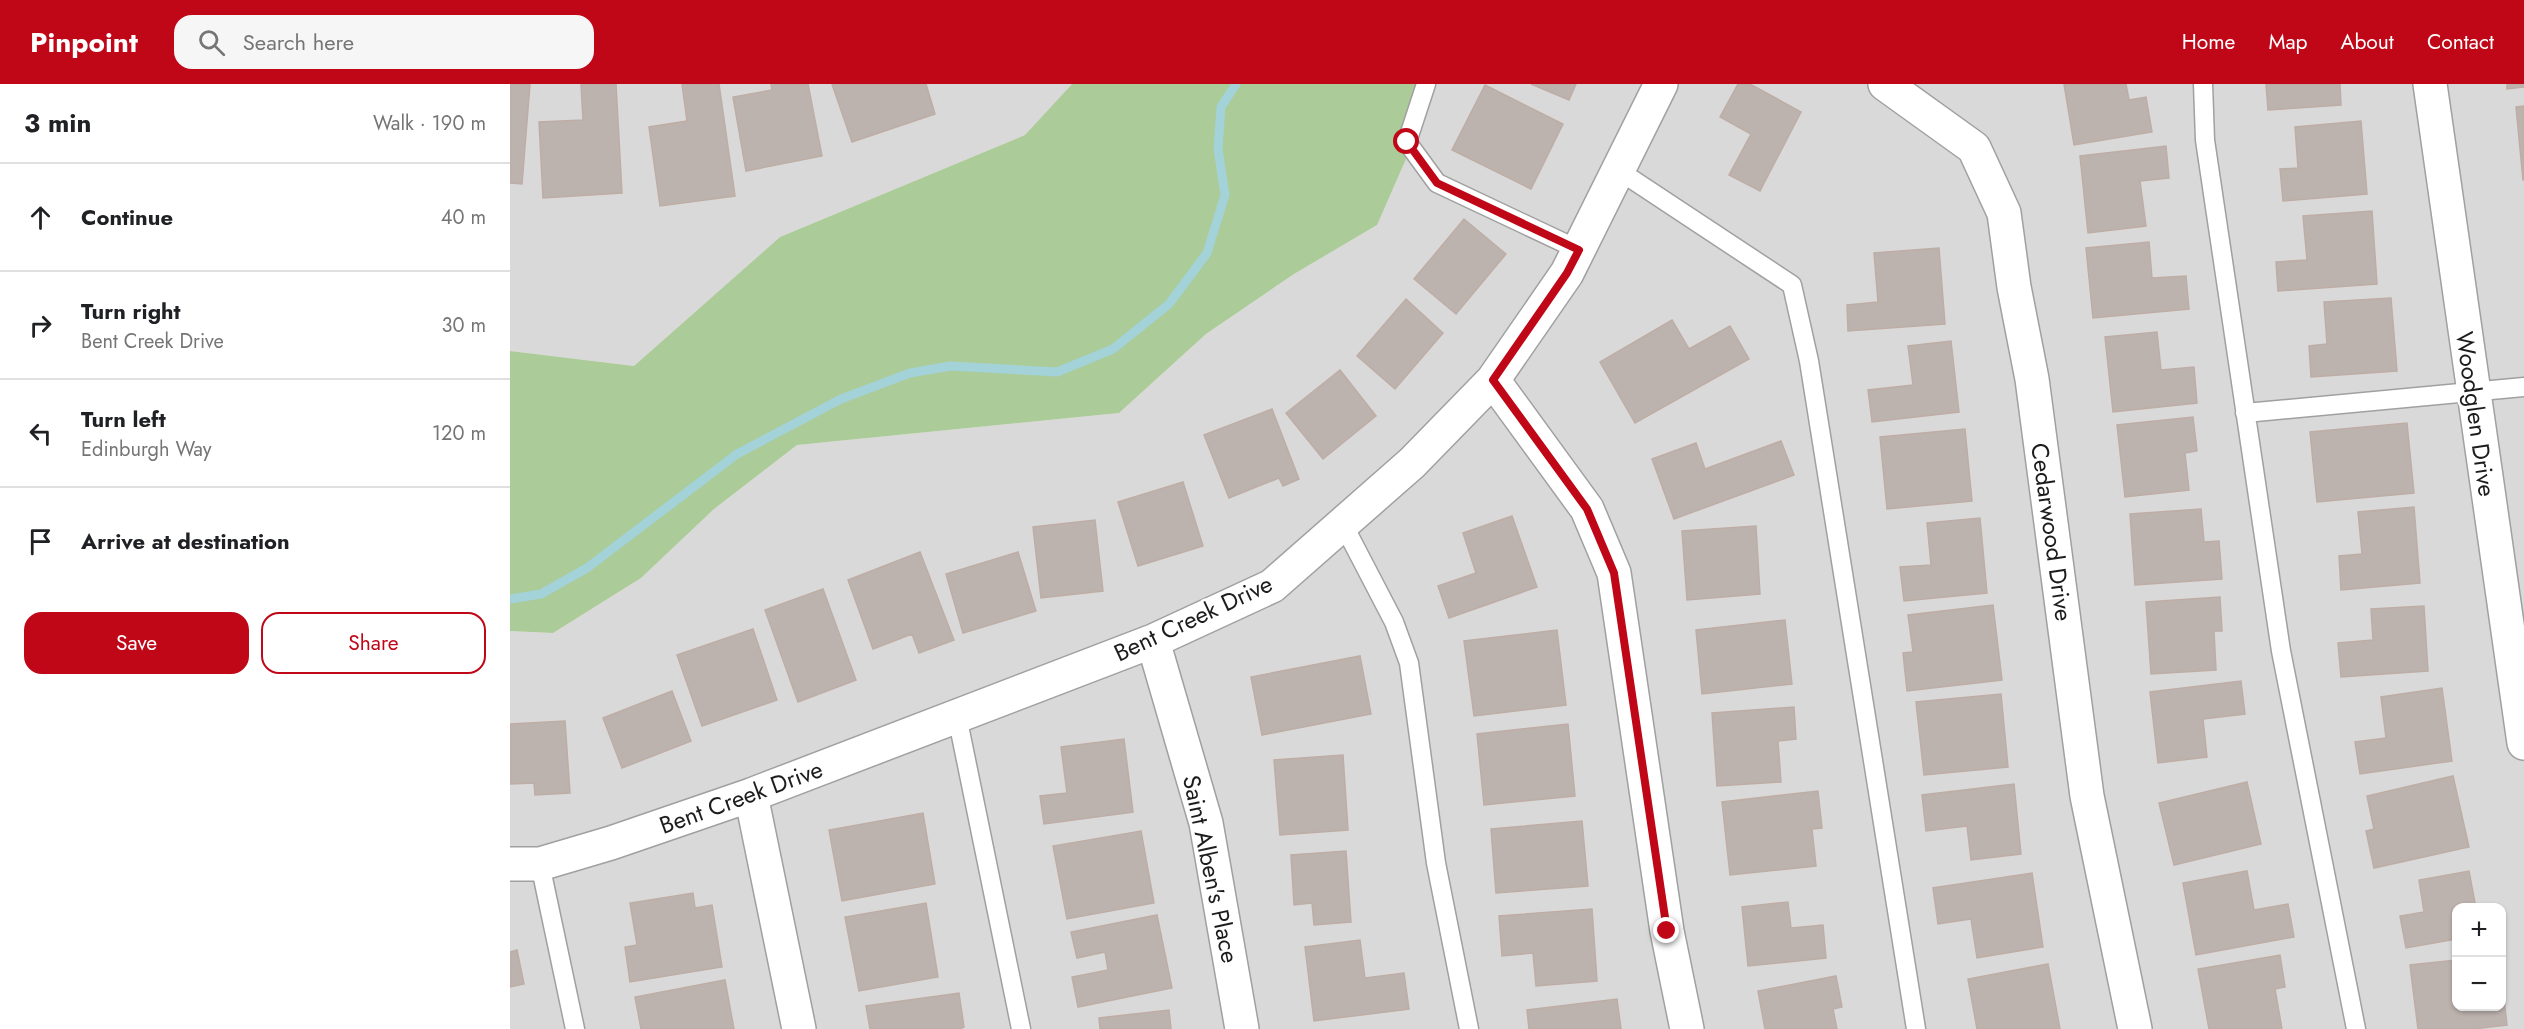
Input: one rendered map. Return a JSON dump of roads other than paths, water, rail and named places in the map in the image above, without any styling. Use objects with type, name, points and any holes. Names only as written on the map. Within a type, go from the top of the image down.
[{"type":"street","name":"Bent Creek Drive","points":[[525,864],[611,843],[751,795],[1153,641],[1272,586],[1412,463],[1493,380],[1567,273],[1661,84]]},
{"type":"street","name":"Cedarwood Drive","points":[[1885,84],[1974,148],[2004,213],[2014,287],[2032,379],[2087,796],[2135,1029]]},
{"type":"street","name":"Woodglen Drive","points":[[2430,84],[2524,743]]},
{"type":"street","points":[[1493,380],[1587,509],[1614,573],[1667,931],[1687,1029]]},
{"type":"street","name":"Saint Alben's Place","points":[[1153,641],[1206,823],[1242,1029]]},
{"type":"street","points":[[751,795],[799,1029]]},
{"type":"lane","points":[[1426,84],[1407,142],[1437,183],[1579,250]]},
{"type":"lane","points":[[2203,84],[2205,140],[2281,651],[2356,1029]]},
{"type":"lane","points":[[1618,170],[1792,285],[1810,373],[1916,1029]]},
{"type":"lane","points":[[2245,413],[2524,387]]},
{"type":"lane","points":[[1343,524],[1394,622],[1408,663],[1436,862],[1469,1029]]},
{"type":"lane","points":[[957,716],[1021,1029]]},
{"type":"lane","points":[[525,864],[575,1029]]},
{"type":"waterway","points":[[510,599],[541,594],[587,568],[737,454],[841,399],[910,373],[950,366],[1057,372],[1113,349],[1169,304],[1207,253],[1225,195],[1218,149],[1221,107],[1236,84]]}]
